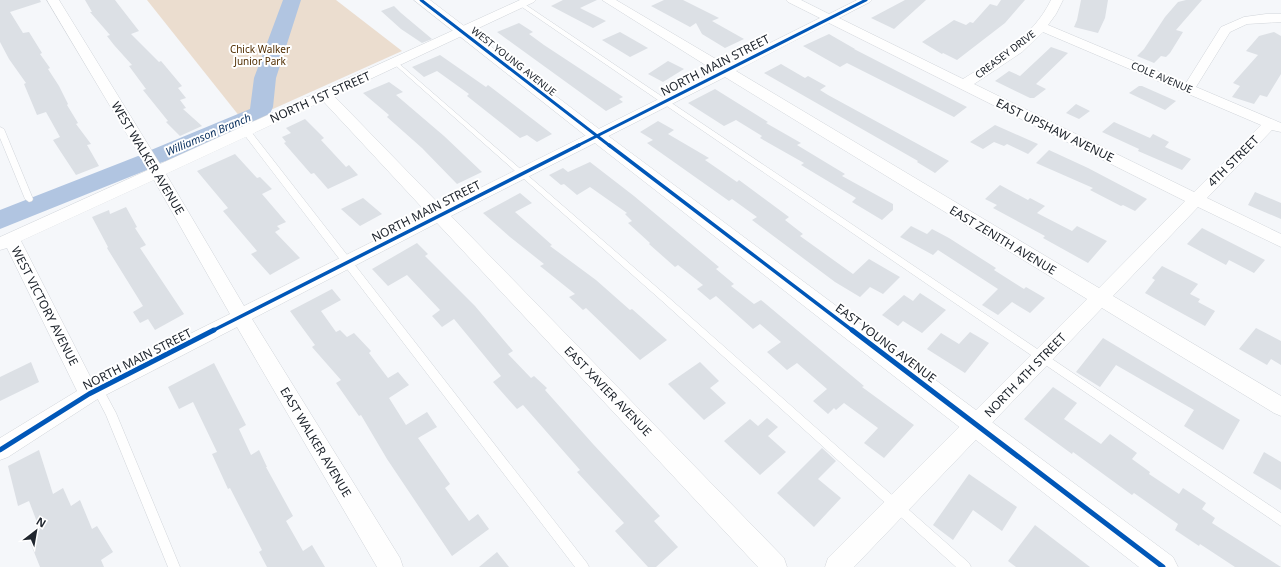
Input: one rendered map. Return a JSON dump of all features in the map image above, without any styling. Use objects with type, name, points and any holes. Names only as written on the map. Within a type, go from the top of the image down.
[{"type":"street","name":"WEST WALKER AVENUE","points":[[53,0],[157,172],[241,317]]},
{"type":"street","name":"WEST YOUNG AVENUE","points":[[421,0],[597,136]]},
{"type":"street","name":"EAST ZENITH AVENUE","points":[[608,0],[1281,407]]},
{"type":"street","name":"EAST UPSHAW AVENUE","points":[[792,0],[1281,241]]},
{"type":"street","name":"NORTH MAIN STREET","points":[[0,450],[94,392],[866,0]]},
{"type":"street","name":"CREASEY DRIVE","points":[[963,85],[994,65],[1042,27],[1054,9],[1057,0]]},
{"type":"street","name":"NORTH 1ST STREET","points":[[5,242],[464,32],[526,2]]},
{"type":"street","points":[[1189,88],[1225,30],[1244,21],[1266,18],[1281,18]]},
{"type":"street","name":"COLE AVENUE","points":[[1042,27],[1276,126]]},
{"type":"street","name":"EAST XAVIER AVENUE","points":[[325,95],[775,567]]},
{"type":"street","name":"4TH STREET","points":[[1196,199],[1276,126]]},
{"type":"street","name":"EAST YOUNG AVENUE","points":[[597,136],[1163,567]]},
{"type":"street","name":"NORTH 4TH STREET","points":[[837,567],[1196,199]]},
{"type":"street","name":"WEST VICTORY AVENUE","points":[[5,242],[94,392]]},
{"type":"street","name":"EAST WALKER AVENUE","points":[[241,317],[391,567]]},
{"type":"lane","points":[[526,2],[665,102],[1281,520]]},
{"type":"lane","points":[[396,63],[670,304],[965,567]]},
{"type":"lane","points":[[0,129],[29,199]]},
{"type":"lane","points":[[246,131],[349,262],[583,567]]},
{"type":"lane","points":[[94,392],[111,413],[174,567]]},
{"type":"green space","name":"Chick Walker Junior Park","points":[[147,0],[336,0],[402,51],[244,122]]},
{"type":"building","points":[[0,0],[40,0],[41,2],[10,12],[23,33],[29,32],[42,53],[40,54],[50,68],[48,69],[59,86],[68,104],[67,105],[78,123],[76,124],[91,144],[87,145],[99,166],[76,175],[53,140],[60,137],[46,112],[37,115],[24,84],[26,83],[9,59],[0,42]]},
{"type":"building","points":[[85,0],[115,0],[139,31],[131,34],[159,62],[161,61],[182,86],[178,88],[186,98],[180,100],[186,108],[183,109],[202,126],[180,136],[166,122],[168,121],[143,90],[146,89],[129,66],[132,65],[107,36],[110,35],[90,12],[92,12]]},
{"type":"building","points":[[563,0],[597,0],[580,8],[606,21],[593,28],[551,6]]},
{"type":"building","points":[[664,0],[683,0],[719,18],[712,21],[744,39],[725,48],[702,34],[696,23],[690,27],[651,6]]},
{"type":"building","points":[[905,0],[926,0],[894,29],[871,18]]},
{"type":"building","points":[[1001,0],[1025,0],[1005,23],[957,60],[943,53],[942,54],[922,42],[954,20],[966,25],[970,22],[973,23],[990,4],[997,6]]},
{"type":"building","points":[[1081,0],[1108,0],[1105,18],[1098,33],[1074,27]]},
{"type":"building","points":[[1186,0],[1202,0],[1176,30],[1183,32],[1170,53],[1166,57],[1161,56],[1154,63],[1137,56],[1144,49],[1165,17],[1178,2]]},
{"type":"building","points":[[394,6],[432,39],[422,43],[401,29],[381,11]]},
{"type":"building","points":[[519,23],[533,32],[529,34],[544,45],[623,97],[619,99],[623,102],[606,111],[497,32]]},
{"type":"building","points":[[620,32],[648,48],[630,57],[602,40]]},
{"type":"building","points":[[1274,32],[1281,36],[1281,74],[1267,97],[1260,95],[1254,104],[1232,97],[1240,86],[1233,83],[1258,55],[1246,51],[1259,36]]},
{"type":"building","points":[[829,34],[854,49],[967,107],[954,117],[847,63],[840,67],[803,46]]},
{"type":"building","points":[[1051,47],[1068,53],[1036,84],[1046,89],[1034,98],[1030,98],[995,81],[1009,71],[1020,76]]},
{"type":"building","points":[[440,55],[486,87],[488,85],[552,134],[537,142],[527,135],[520,138],[467,96],[469,94],[437,71],[424,77],[412,67]]},
{"type":"building","points":[[668,61],[684,69],[663,82],[648,74]]},
{"type":"building","points":[[781,64],[805,78],[808,76],[826,86],[820,90],[949,161],[935,173],[917,162],[918,161],[764,73]]},
{"type":"building","points":[[389,82],[403,92],[396,95],[444,136],[482,172],[457,184],[422,148],[387,117],[389,115],[363,93]]},
{"type":"building","points":[[1139,86],[1176,101],[1165,110],[1129,93]]},
{"type":"building","points":[[715,89],[768,122],[766,123],[801,143],[797,145],[845,174],[842,176],[893,204],[893,210],[882,220],[852,202],[856,198],[801,165],[804,163],[760,138],[762,136],[736,120],[724,126],[688,103]]},
{"type":"building","points":[[1076,104],[1090,111],[1079,119],[1066,113]]},
{"type":"building","points":[[305,119],[324,138],[321,140],[346,167],[349,165],[358,175],[328,189],[314,173],[311,174],[284,143],[286,142],[282,137],[291,133],[286,128]]},
{"type":"building","points":[[658,121],[674,130],[668,134],[709,158],[705,160],[737,182],[739,180],[789,217],[785,220],[803,234],[800,236],[853,274],[869,259],[900,277],[883,294],[870,287],[860,297],[835,282],[752,220],[757,217],[732,199],[729,201],[647,143],[653,140],[640,132]]},
{"type":"building","points":[[1114,122],[1150,138],[1153,134],[1169,142],[1165,147],[1191,159],[1182,170],[1138,151],[1139,149],[1102,132]]},
{"type":"building","points":[[995,125],[1038,144],[1028,154],[1007,144],[1004,146],[994,142],[983,149],[970,142]]},
{"type":"building","points":[[1049,150],[1088,168],[1147,199],[1135,211],[1123,205],[1121,206],[1090,190],[1093,188],[1036,163]]},
{"type":"building","points":[[235,154],[257,178],[260,177],[272,189],[262,194],[286,222],[277,226],[280,229],[275,232],[300,258],[270,275],[251,254],[257,251],[223,211],[228,208],[197,171]]},
{"type":"building","points":[[590,162],[634,196],[719,267],[716,269],[734,284],[731,286],[754,304],[761,300],[864,386],[862,387],[914,425],[884,458],[864,443],[878,428],[844,403],[836,410],[834,408],[828,414],[813,401],[827,389],[797,363],[787,370],[767,352],[781,342],[760,324],[753,329],[716,296],[710,300],[697,289],[703,285],[678,265],[675,267],[628,223],[632,221],[625,214],[627,213],[590,187],[577,195],[564,184],[561,185],[549,175],[563,168],[568,172]]},
{"type":"building","points":[[1000,185],[1028,200],[1030,198],[1045,206],[1037,213],[1072,231],[1077,226],[1107,241],[1088,263],[1043,238],[1045,236],[993,208],[997,205],[985,199]]},
{"type":"building","points":[[1255,192],[1281,203],[1281,219],[1248,205]]},
{"type":"building","points":[[520,193],[532,203],[515,212],[552,245],[550,246],[596,280],[667,340],[640,360],[586,308],[583,310],[569,297],[575,294],[540,266],[544,264],[483,213]]},
{"type":"building","points":[[363,198],[382,214],[360,226],[341,209]]},
{"type":"building","points":[[126,207],[137,227],[135,228],[146,245],[140,248],[184,314],[155,330],[148,319],[140,323],[133,312],[143,306],[107,248],[108,247],[92,217],[109,210],[110,214]]},
{"type":"building","points":[[911,226],[927,234],[932,229],[949,238],[996,268],[994,270],[1024,289],[1026,287],[1045,298],[1030,313],[1012,302],[998,315],[982,305],[998,289],[938,250],[933,255],[900,237]]},
{"type":"building","points":[[1202,228],[1265,260],[1254,273],[1229,260],[1226,265],[1187,244]]},
{"type":"building","points":[[417,243],[428,254],[425,256],[475,306],[513,351],[508,354],[531,378],[534,376],[547,388],[545,390],[660,516],[654,521],[678,547],[656,567],[648,567],[615,531],[624,523],[577,472],[580,470],[523,405],[517,409],[493,382],[501,376],[454,319],[442,327],[432,316],[440,310],[407,275],[388,286],[372,269]]},
{"type":"building","points":[[1162,266],[1198,284],[1190,294],[1200,299],[1198,302],[1215,311],[1205,326],[1145,293],[1155,280],[1152,278]]},
{"type":"building","points":[[332,289],[341,300],[321,311],[336,332],[340,330],[347,337],[354,333],[371,351],[369,353],[388,378],[398,372],[409,385],[389,398],[406,425],[427,412],[437,427],[418,438],[450,484],[445,488],[469,521],[478,514],[489,529],[452,556],[387,459],[361,415],[359,416],[336,383],[341,380],[312,347],[315,345],[290,311]]},
{"type":"building","points":[[920,293],[946,310],[922,333],[903,321],[898,326],[882,315],[904,295],[913,301]]},
{"type":"building","points":[[1256,328],[1281,341],[1281,365],[1271,359],[1267,365],[1239,349]]},
{"type":"building","points":[[970,332],[989,343],[965,373],[927,349],[941,333],[959,344]]},
{"type":"building","points":[[1103,338],[1240,420],[1223,450],[1184,426],[1194,410],[1116,365],[1100,387],[1076,372]]},
{"type":"building","points":[[31,362],[39,382],[0,401],[0,377]]},
{"type":"building","points":[[700,362],[719,381],[710,388],[726,403],[704,420],[668,384]]},
{"type":"building","points":[[214,363],[246,425],[239,429],[251,455],[259,450],[266,467],[293,516],[286,521],[303,551],[312,545],[325,567],[267,567],[259,552],[262,550],[230,488],[228,489],[212,454],[217,452],[193,402],[179,409],[168,387]]},
{"type":"building","points":[[1053,387],[1077,403],[1064,419],[1101,444],[1110,434],[1137,453],[1132,459],[1150,472],[1149,474],[1179,494],[1183,488],[1206,503],[1202,509],[1215,518],[1212,523],[1281,567],[1235,567],[1200,544],[1199,546],[1175,530],[1178,524],[1134,493],[1132,495],[1073,452],[1072,454],[1024,419]]},
{"type":"building","points":[[767,418],[778,427],[768,436],[786,452],[760,475],[724,441],[750,419],[758,426]]},
{"type":"building","points":[[822,448],[836,461],[818,479],[841,498],[814,527],[777,493]]},
{"type":"building","points":[[39,450],[53,494],[63,488],[71,506],[80,500],[92,529],[97,526],[113,552],[101,560],[104,567],[40,567],[28,537],[40,530],[29,501],[18,506],[8,466]]},
{"type":"building","points":[[1264,452],[1281,462],[1281,490],[1253,473]]},
{"type":"building","points":[[969,474],[1017,507],[1002,531],[973,510],[953,540],[933,525]]},
{"type":"building","points":[[1035,525],[1090,567],[1016,567],[1008,561]]},
{"type":"building","points":[[497,552],[509,567],[479,567]]},
{"type":"waterway","name":"Williamson Branch","points":[[160,155],[260,113],[265,78],[292,0]]},
{"type":"waterway","name":"Williamson Branch","points":[[0,220],[138,164]]},
{"type":"cycle path","points":[[421,0],[1163,567]]},
{"type":"cycle path","points":[[0,450],[89,394],[866,0]]}]
